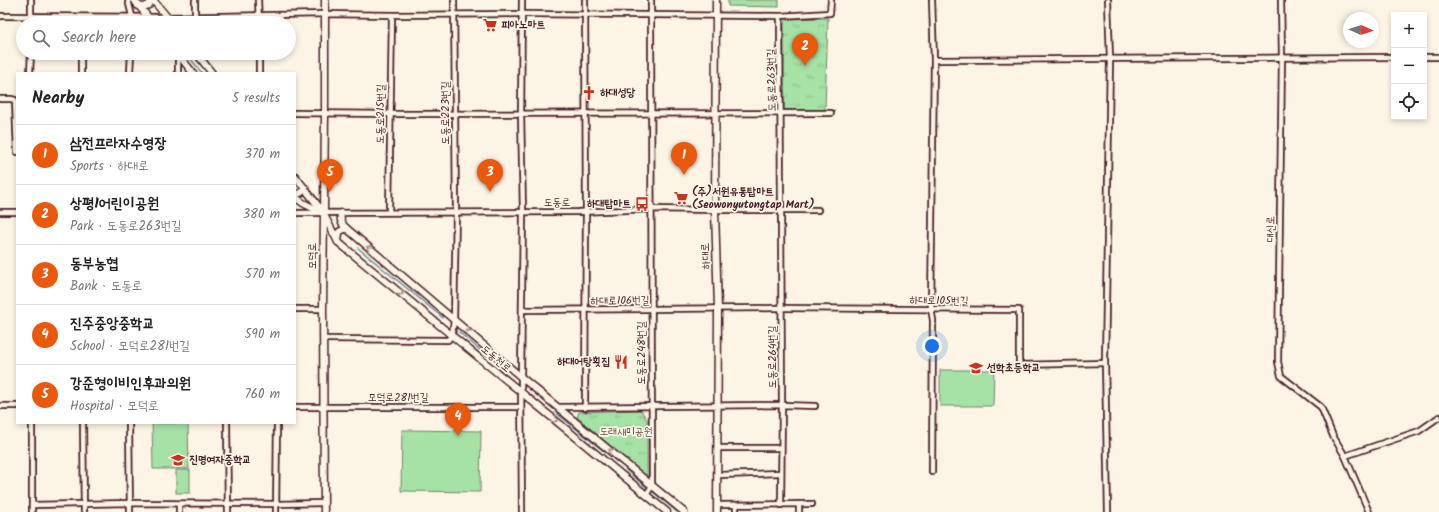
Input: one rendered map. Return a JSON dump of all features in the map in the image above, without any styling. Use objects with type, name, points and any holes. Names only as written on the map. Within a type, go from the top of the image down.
[{"type":"street","points":[[0,16],[31,16],[31,0]]},
{"type":"street","points":[[128,0],[132,16]]},
{"type":"street","points":[[134,0],[147,16]]},
{"type":"street","points":[[138,6],[149,5],[152,0],[165,16]]},
{"type":"street","points":[[195,0],[195,16],[326,14],[780,16],[830,13],[831,0]]},
{"type":"street","points":[[258,0],[258,16]]},
{"type":"street","name":"모덕로","points":[[324,512],[323,309],[325,0]]},
{"type":"street","name":"도동로223번길","points":[[452,335],[454,320],[456,212],[454,0]]},
{"type":"street","points":[[522,0],[522,512]]},
{"type":"street","points":[[585,0],[585,408]]},
{"type":"street","name":"도동로248번길","points":[[651,0],[650,113],[652,486]]},
{"type":"street","name":"하대로","points":[[716,0],[715,210],[718,309],[717,512]]},
{"type":"street","points":[[932,0],[934,60],[931,309],[933,320],[932,472]]},
{"type":"street","points":[[1108,0],[1110,59],[1106,363],[1108,512]]},
{"type":"street","name":"대신로","points":[[1280,0],[1282,57],[1278,362],[1281,376],[1321,407],[1333,436],[1345,456],[1369,512]]},
{"type":"street","name":"도동로215번길","points":[[389,212],[392,15]]},
{"type":"street","name":"도동로263번길","points":[[780,16],[781,209]]},
{"type":"street","points":[[934,60],[1391,57]]},
{"type":"street","points":[[1427,57],[1439,57]]},
{"type":"street","points":[[30,60],[30,72]]},
{"type":"street","points":[[81,60],[81,72]]},
{"type":"street","points":[[130,72],[131,60]]},
{"type":"street","points":[[177,60],[178,72]]},
{"type":"street","points":[[183,60],[192,72]]},
{"type":"street","points":[[202,60],[211,72]]},
{"type":"street","points":[[259,60],[259,72]]},
{"type":"street","points":[[0,99],[15,100],[16,126]]},
{"type":"street","points":[[296,113],[831,113]]},
{"type":"street","name":"도동천로","points":[[296,177],[324,213],[338,242],[667,512]]},
{"type":"street","points":[[296,196],[304,192],[305,188]]},
{"type":"street","points":[[296,197],[303,203],[324,213]]},
{"type":"street","name":"도동로","points":[[296,213],[586,212],[651,209],[818,210]]},
{"type":"street","name":"도동로264번길","points":[[781,209],[781,505]]},
{"type":"street","points":[[0,212],[16,212]]},
{"type":"street","points":[[338,242],[339,232],[346,228],[341,223],[341,213]]},
{"type":"street","name":"도동천로","points":[[346,228],[521,377],[684,512]]},
{"type":"street","name":"하대로105번길","points":[[718,309],[782,308],[1019,310],[1019,365],[1106,363]]},
{"type":"street","points":[[296,309],[323,309]]},
{"type":"street","name":"하대로106번길","points":[[522,310],[718,309]]},
{"type":"street","points":[[323,339],[448,340],[452,335]]},
{"type":"street","points":[[536,404],[534,399],[536,396],[542,394]]},
{"type":"street","points":[[0,406],[16,406]]},
{"type":"street","points":[[558,408],[651,406],[815,406]]},
{"type":"street","name":"모덕로281번길","points":[[296,407],[521,407]]},
{"type":"street","points":[[1345,456],[1420,431],[1439,417]]},
{"type":"street","points":[[32,424],[32,512]]},
{"type":"street","points":[[83,424],[84,512]]},
{"type":"street","points":[[129,424],[130,512]]},
{"type":"street","points":[[227,424],[228,512]]},
{"type":"street","points":[[276,512],[277,424]]},
{"type":"street","points":[[718,448],[782,448]]},
{"type":"street","points":[[616,470],[623,468],[624,465],[622,461]]},
{"type":"street","points":[[718,475],[781,473]]},
{"type":"street","points":[[646,495],[652,486]]},
{"type":"street","points":[[32,505],[130,503],[324,503]]},
{"type":"street","points":[[179,504],[179,512]]},
{"type":"street","points":[[799,504],[799,512]]},
{"type":"street","points":[[717,505],[812,504]]},
{"type":"street","points":[[736,505],[736,512]]},
{"type":"green space","points":[[728,0],[779,0],[779,7],[728,6]]},
{"type":"green space","points":[[828,18],[825,110],[784,110],[784,22],[786,19]]},
{"type":"green space","points":[[940,370],[994,370],[993,406],[940,406]]},
{"type":"green space","name":"도래새미공원","points":[[641,410],[647,420],[647,477],[577,417],[579,412]]},
{"type":"green space","points":[[152,424],[188,424],[189,469],[153,469]]},
{"type":"green space","points":[[402,430],[481,431],[480,492],[401,491]]},
{"type":"green space","points":[[176,470],[190,470],[190,493],[176,493]]},
{"type":"waterway","points":[[192,60],[201,72]]},
{"type":"waterway","points":[[358,248],[443,318]]},
{"type":"waterway","points":[[459,332],[487,356]]},
{"type":"waterway","points":[[555,412],[621,465]]},
{"type":"waterway","points":[[626,470],[646,487]]},
{"type":"waterway","points":[[653,492],[677,512]]},
{"type":"place","name":"피아노마트","points":[[490,25]]},
{"type":"place","name":"상평1어린이공원","points":[[805,66]]},
{"type":"place","name":"하대성당","points":[[589,93]]},
{"type":"place","name":"삼전프라자수영장","points":[[684,175]]},
{"type":"place","name":"강준형이비인후과의원","points":[[330,192]]},
{"type":"place","name":"동부농협","points":[[490,192]]},
{"type":"place","name":"(주)서원유통탑마트 (Seowonyutongtap Mart)","points":[[681,198]]},
{"type":"place","name":"하대탑마트","points":[[642,204]]},
{"type":"place","name":"하대어탕횟집","points":[[621,362]]},
{"type":"place","name":"선학초등학교","points":[[976,368]]},
{"type":"place","name":"진주중앙중학교","points":[[458,436]]},
{"type":"place","name":"진명여자중학교","points":[[178,460]]}]
